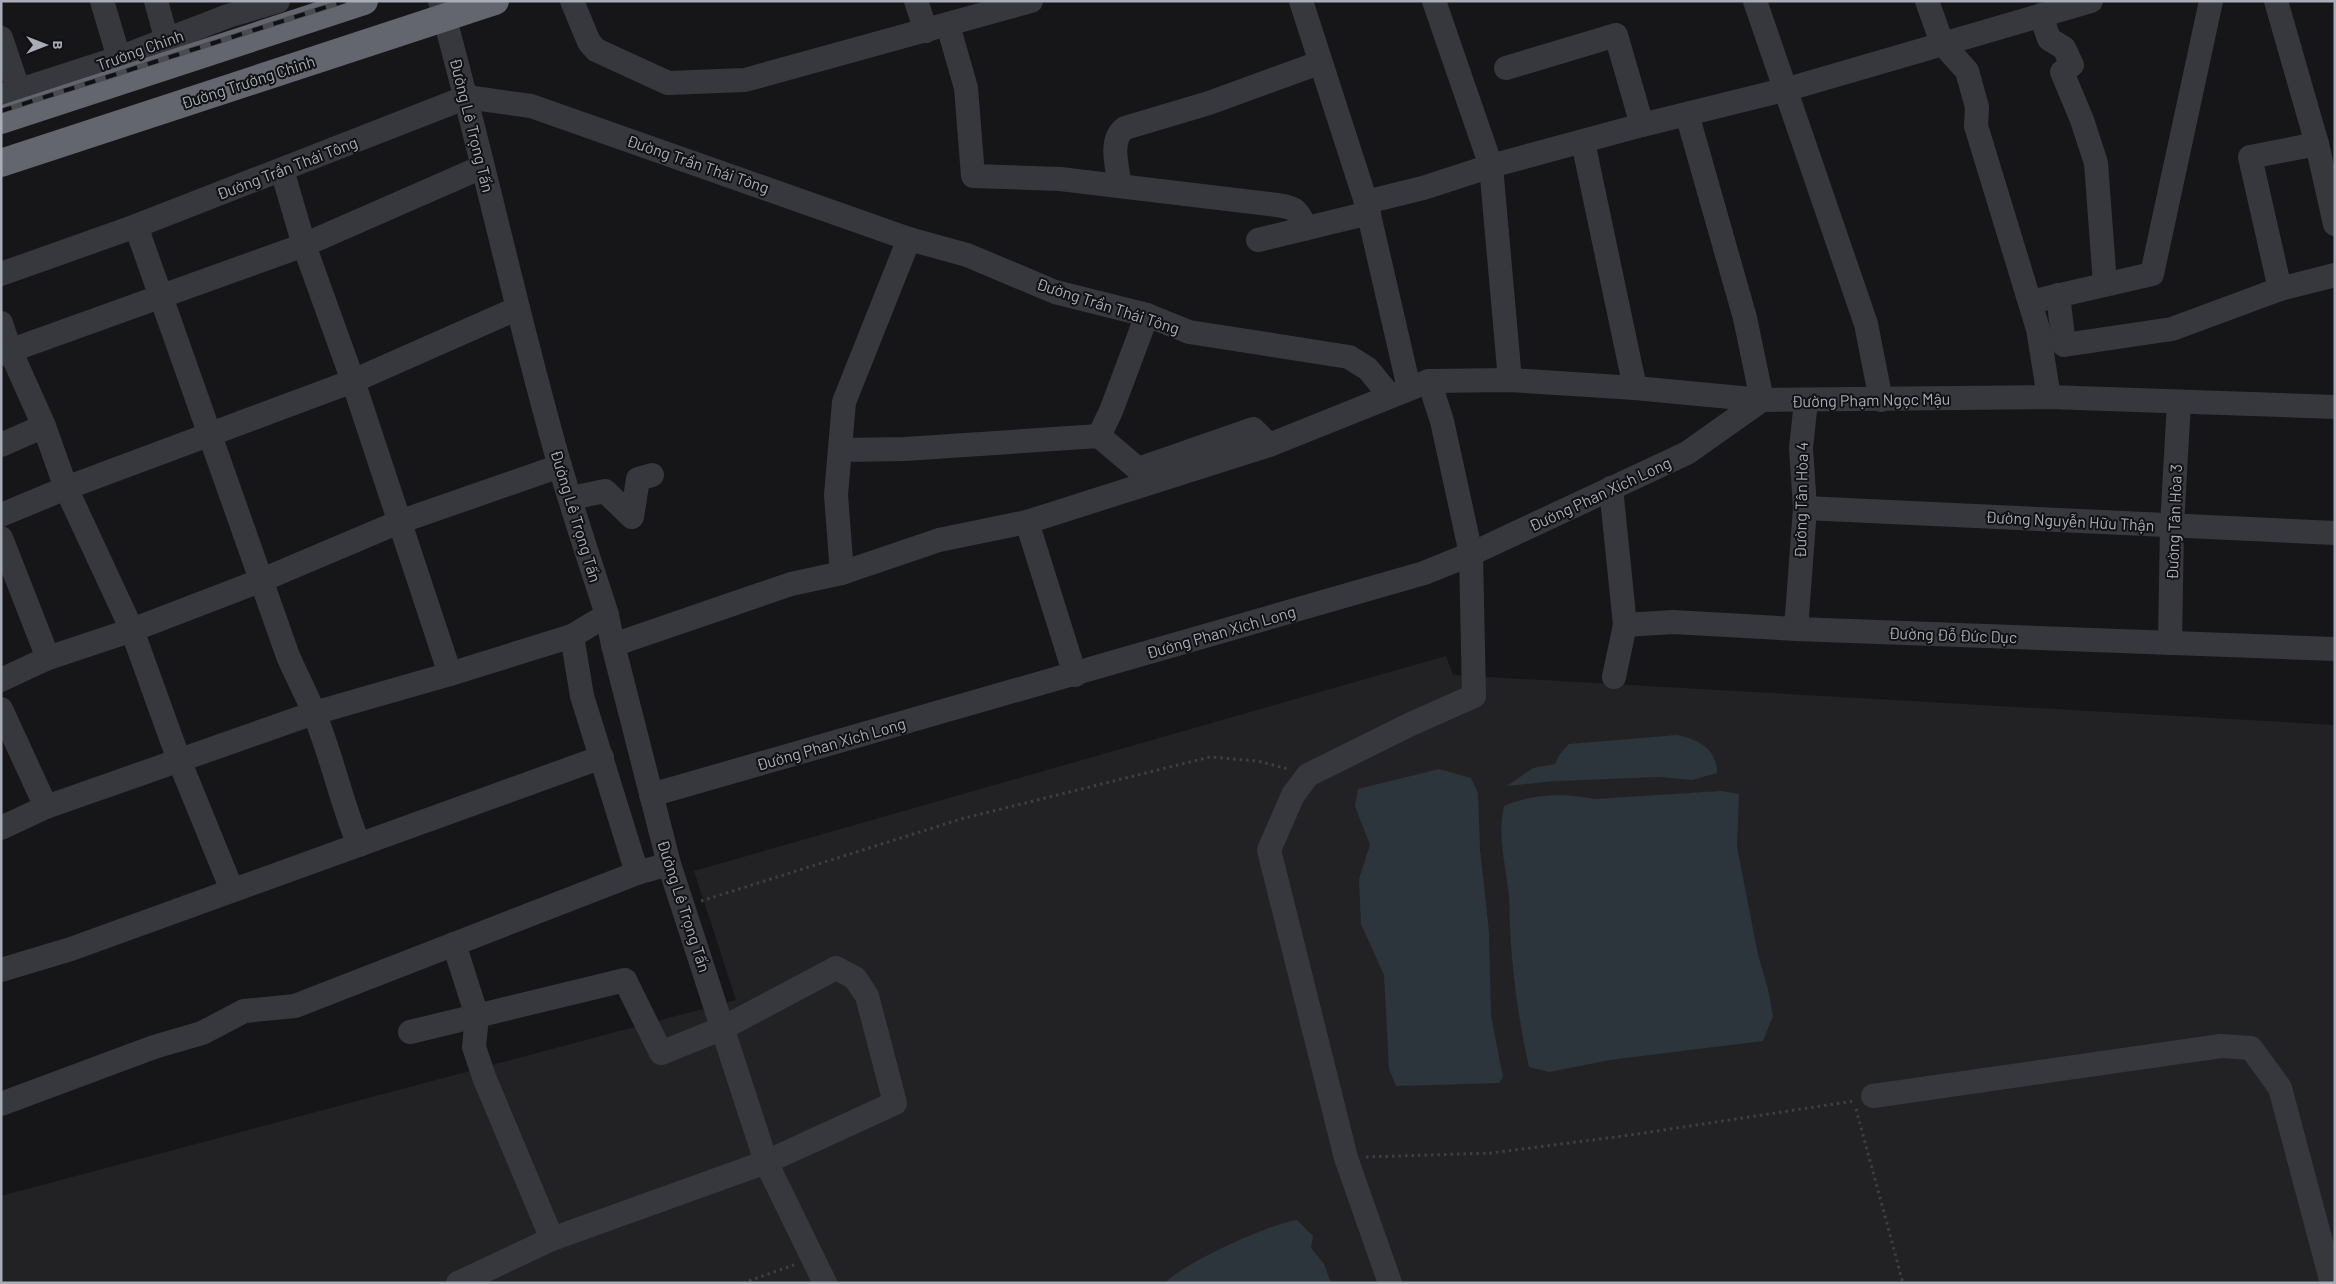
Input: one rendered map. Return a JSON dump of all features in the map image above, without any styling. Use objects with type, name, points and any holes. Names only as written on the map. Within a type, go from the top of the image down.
[{"type":"highway","points":[[1,120],[364,1]]},
{"type":"highway","name":"Đường Trường Chinh","points":[[1,163],[442,9],[496,1]]},
{"type":"street","points":[[102,1],[119,58]]},
{"type":"street","points":[[156,1],[167,41]]},
{"type":"street","name":"Trường Chinh","points":[[10,94],[167,41],[226,9],[278,1]]},
{"type":"street","points":[[572,1],[589,42],[596,50],[668,83],[745,80],[937,28],[984,8],[1031,1]]},
{"type":"street","points":[[916,1],[937,28],[966,88],[973,176],[1060,179],[1291,207],[1302,216],[1304,228]]},
{"type":"street","points":[[1301,1],[1319,63],[1367,208],[1409,388],[1442,421],[1471,554],[1474,696],[1410,724],[1308,775],[1293,795],[1268,850],[1346,1158],[1390,1283]]},
{"type":"street","points":[[1434,1],[1491,166],[1510,380]]},
{"type":"street","points":[[1756,1],[1788,89],[1866,324],[1880,400]]},
{"type":"street","points":[[1927,1],[1942,43],[1967,71],[1977,107],[1976,126],[2038,329],[2048,397]]},
{"type":"street","points":[[2030,302],[2152,274],[2211,1]]},
{"type":"street","points":[[2276,1],[2318,144],[2335,224]]},
{"type":"street","points":[[1258,240],[1367,208],[1491,166],[1642,125],[1788,89],[2088,2]]},
{"type":"street","name":"Đường Lê Trọng Tấn","points":[[442,9],[468,97],[482,167],[560,466],[607,615],[612,645],[669,864],[766,1162],[825,1283]]},
{"type":"street","points":[[2041,15],[2049,39],[2064,48],[2072,65],[2062,72],[2096,162],[2105,284]]},
{"type":"street","points":[[1506,68],[1616,35],[1642,125]]},
{"type":"street","points":[[1,38],[10,94]]},
{"type":"street","points":[[1120,186],[1115,142],[1120,132],[1125,128],[1209,103],[1319,63]]},
{"type":"street","name":"Đường Trần Thái Tông","points":[[1,274],[136,226],[468,97],[530,106],[909,239],[967,254],[1055,292],[1147,315],[1189,332],[1349,357],[1368,369],[1409,388]]},
{"type":"street","points":[[1686,114],[1745,318],[1762,400]]},
{"type":"street","points":[[1583,142],[1634,388]]},
{"type":"street","points":[[2280,290],[2250,157],[2318,144]]},
{"type":"street","points":[[6,352],[304,245],[482,167]]},
{"type":"street","points":[[282,170],[304,245],[353,382],[450,674]]},
{"type":"street","points":[[136,226],[288,656],[314,713],[338,782],[346,815],[360,845]]},
{"type":"street","points":[[842,573],[836,495],[844,402],[909,239]]},
{"type":"street","points":[[2058,295],[2064,345],[2172,329],[2280,290],[2335,275]]},
{"type":"street","points":[[1,515],[66,488],[353,382],[518,308]]},
{"type":"street","points":[[1099,436],[1111,411],[1147,315]]},
{"type":"street","points":[[1,323],[6,352],[44,426],[66,488],[132,630],[179,760],[232,890]]},
{"type":"street","name":"Đường Phạm Ngọc Mậu","points":[[1409,388],[1510,380],[1634,388],[1762,400],[2048,397],[2335,407]]},
{"type":"street","points":[[612,645],[791,584],[842,573],[939,540],[1027,522],[1268,445],[1409,388]]},
{"type":"street","name":"Đường Phan Xích Long","points":[[651,795],[1075,675],[1424,573],[1471,554],[1686,453],[1762,400]]},
{"type":"street","name":"Đường Tân Hòa 4","points":[[1796,629],[1805,508],[1801,448],[1806,401]]},
{"type":"street","name":"Đường Tân Hòa 3","points":[[2170,643],[2172,526],[2180,402]]},
{"type":"street","points":[[1,445],[44,426]]},
{"type":"street","points":[[841,450],[905,449],[1099,436],[1138,469],[1253,429],[1268,445]]},
{"type":"street","points":[[1,680],[48,658],[132,630],[262,580],[399,522],[560,466]]},
{"type":"street","points":[[571,498],[605,491],[632,517],[638,479],[652,475]]},
{"type":"street","points":[[1611,488],[1625,625],[1614,677]]},
{"type":"street","name":"Đường Nguyễn Hữu Thận","points":[[1805,508],[2335,532]]},
{"type":"street","points":[[1027,522],[1075,675]]},
{"type":"street","points":[[1,538],[48,658]]},
{"type":"street","points":[[1,828],[46,807],[314,713],[450,674],[572,636],[607,615]]},
{"type":"street","name":"Đường Đỗ Đức Dục","points":[[1625,625],[1673,622],[1796,629],[2335,649]]},
{"type":"street","points":[[572,636],[582,696],[637,873]]},
{"type":"street","points":[[1,709],[46,807]]},
{"type":"street","points":[[1,970],[71,949],[602,757]]},
{"type":"street","points":[[1,1104],[154,1047],[202,1033],[244,1011],[295,1006],[637,873],[669,864]]},
{"type":"street","points":[[454,944],[477,1016],[474,1047],[484,1077],[552,1239]]},
{"type":"street","points":[[410,1032],[625,980],[661,1053],[723,1028],[836,968],[855,978],[867,996],[895,1103],[766,1162],[552,1239],[458,1283]]},
{"type":"street","points":[[1874,1096],[2221,1046],[2251,1048],[2280,1088],[2332,1283]]},
{"type":"path","points":[[684,907],[961,818],[1210,757],[1258,761],[1308,775]]},
{"type":"path","points":[[1346,1158],[1491,1153],[1632,1135],[1854,1101],[1903,1283]]},
{"type":"path","points":[[743,1283],[814,1258]]},
{"type":"shaded area","points":[[1446,656],[1453,675],[2335,725],[2335,1283],[1,1283],[1,1196],[736,1000],[694,871]]},
{"type":"shaded area","points":[[1677,735],[1692,739],[1705,746],[1714,758],[1717,773],[1692,780],[1659,777],[1555,781],[1507,786],[1533,768],[1555,764],[1560,754],[1569,744]]},
{"type":"shaded area","points":[[1439,769],[1471,778],[1478,793],[1480,849],[1489,932],[1491,1016],[1503,1077],[1499,1083],[1396,1086],[1389,1069],[1384,975],[1361,924],[1359,879],[1370,845],[1355,806],[1358,789]]},
{"type":"shaded area","points":[[1721,791],[1739,794],[1737,847],[1758,955],[1768,989],[1773,1016],[1763,1041],[1610,1060],[1549,1072],[1529,1067],[1519,1015],[1512,962],[1509,896],[1501,828],[1504,806],[1538,796],[1549,795],[1595,799]]},
{"type":"shaded area","points":[[1297,1220],[1313,1236],[1311,1248],[1324,1264],[1331,1283],[1165,1283],[1175,1274],[1228,1245],[1267,1229]]},
{"type":"railway","points":[[1,111],[345,1]]}]
